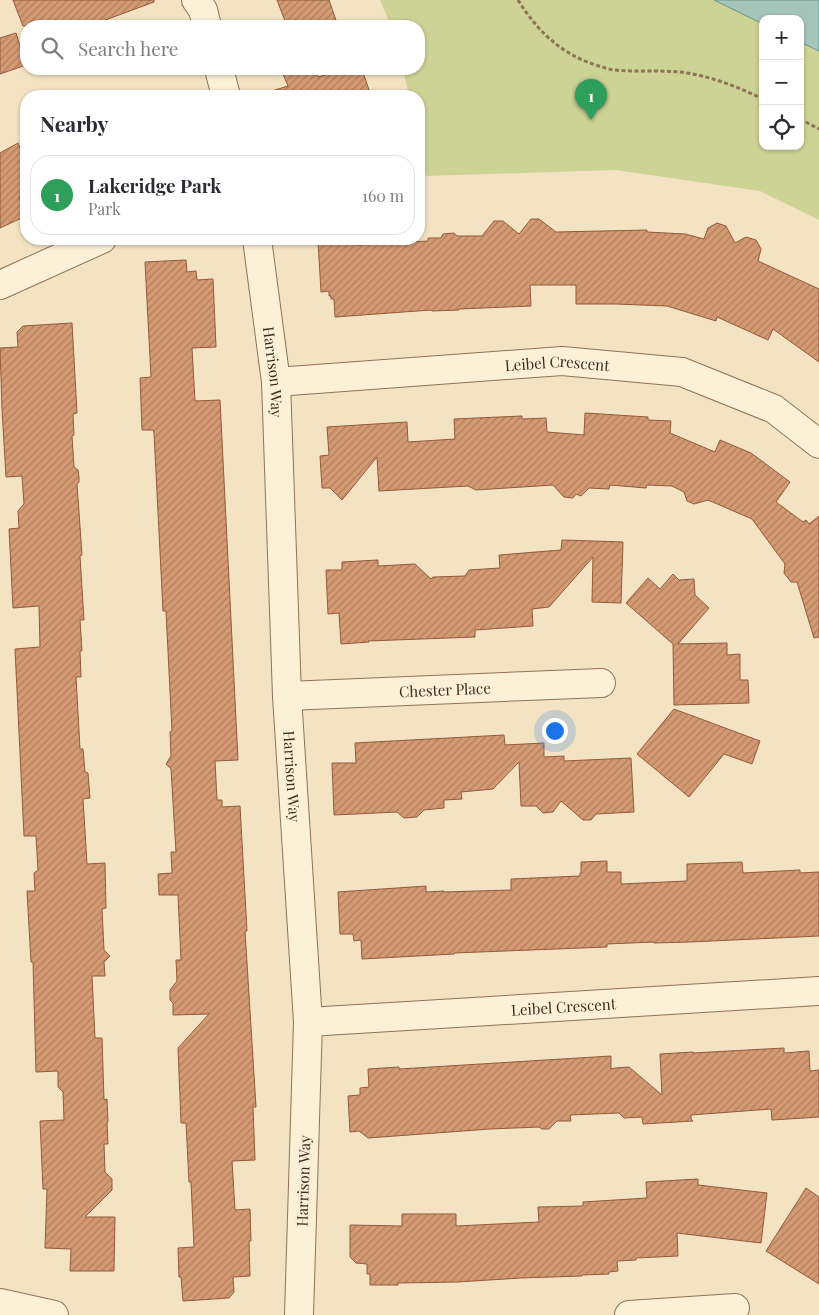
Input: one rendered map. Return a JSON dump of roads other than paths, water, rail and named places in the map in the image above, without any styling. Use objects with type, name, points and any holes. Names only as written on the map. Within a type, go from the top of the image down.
[{"type":"street","points":[[196,0],[203,10],[206,20]]},
{"type":"street","points":[[221,75],[224,90]]},
{"type":"street","points":[[0,285],[89,245]]},
{"type":"street","name":"Harrison Way","points":[[258,245],[276,382],[287,696],[308,1022],[299,1315]]},
{"type":"street","name":"Leibel Crescent","points":[[276,382],[562,361],[682,372],[774,409],[819,444]]},
{"type":"street","name":"Chester Place","points":[[287,696],[601,683]]},
{"type":"street","name":"Leibel Crescent","points":[[308,1022],[819,991]]},
{"type":"street","points":[[0,1303],[54,1315]]},
{"type":"street","points":[[629,1315],[735,1308]]},
{"type":"water","points":[[714,0],[819,0],[819,51],[804,44],[804,15],[759,15],[759,22]]},
{"type":"place","name":"Lakeridge Park","points":[[591,120]]}]
